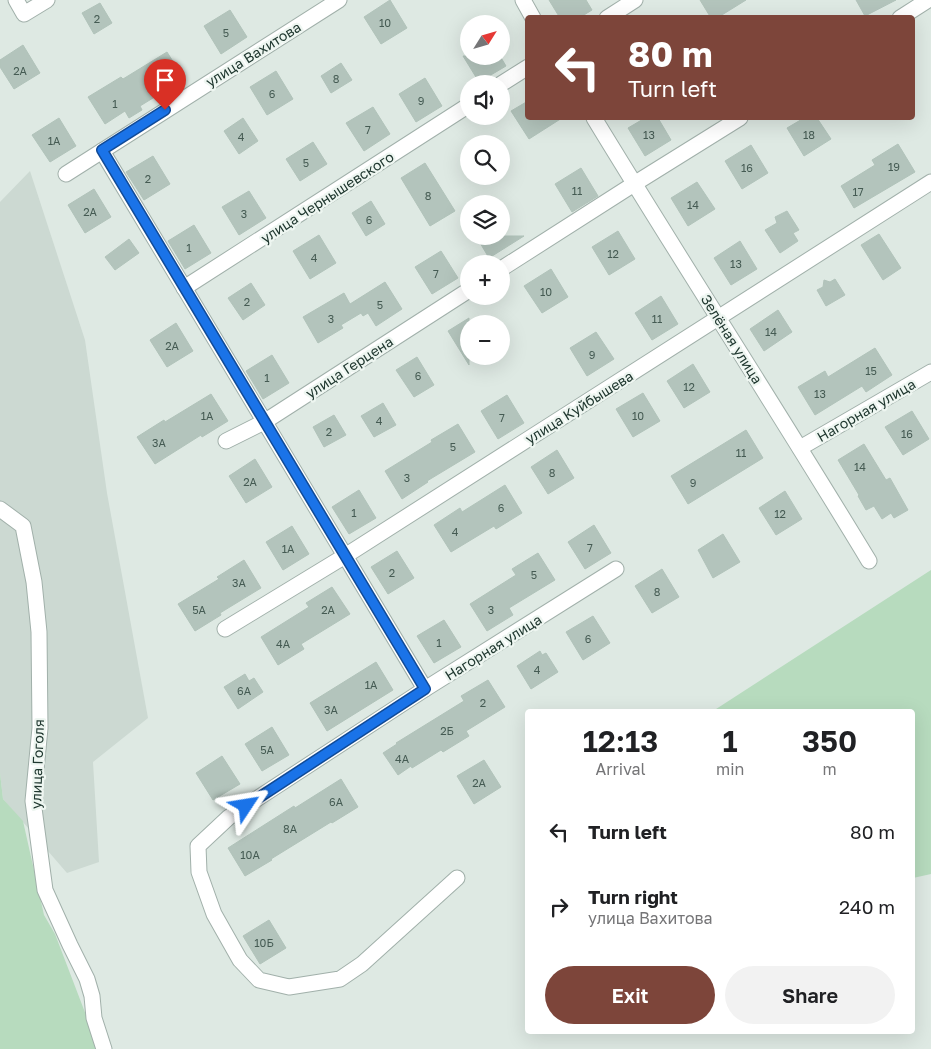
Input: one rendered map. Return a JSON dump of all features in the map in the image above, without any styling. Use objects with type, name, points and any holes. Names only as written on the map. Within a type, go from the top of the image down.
[{"type":"street","points":[[16,0],[24,14],[47,0]]},
{"type":"street","name":"улица Вахитова","points":[[66,174],[339,0]]},
{"type":"street","points":[[523,0],[531,15]]},
{"type":"street","points":[[612,15],[635,0]]},
{"type":"street","points":[[905,15],[928,0]]},
{"type":"street","points":[[510,78],[525,69]]},
{"type":"street","name":"улица Чернышевского","points":[[184,288],[460,111]]},
{"type":"street","name":"Зелёная улица","points":[[595,120],[869,561]]},
{"type":"street","points":[[510,263],[737,120]]},
{"type":"street","points":[[102,150],[425,689]]},
{"type":"street","name":"улица Куйбышева","points":[[225,629],[345,556],[931,182]]},
{"type":"street","name":"улица Герцена","points":[[226,441],[264,422],[460,296]]},
{"type":"street","name":"Нагорная улица","points":[[800,448],[931,372]]},
{"type":"street","name":"улица Гоголя","points":[[0,509],[23,526],[34,582],[39,632],[40,728],[33,801],[45,890],[87,979],[92,996],[94,1018],[104,1049]]},
{"type":"street","name":"Нагорная улица","points":[[457,878],[362,964],[340,979],[289,987],[259,980],[240,960],[214,914],[199,872],[198,846],[229,817],[425,689],[616,569]]},
{"type":"shaded area","points":[[30,171],[85,340],[107,493],[148,718],[93,762],[99,862],[67,873],[3,799],[0,773],[0,202]]},
{"type":"green space","points":[[931,570],[931,874],[915,878],[915,709],[716,709]]},
{"type":"green space","points":[[0,773],[3,799],[23,821],[44,915],[55,934],[99,1049],[0,1049]]},
{"type":"building","points":[[390,0],[407,28],[381,44],[364,17]]},
{"type":"building","points":[[549,0],[586,0],[592,10],[584,15],[558,15]]},
{"type":"building","points":[[700,0],[746,0],[722,15],[709,15]]},
{"type":"building","points":[[856,0],[896,0],[867,15],[864,15]]},
{"type":"building","points":[[100,3],[112,23],[94,34],[82,13]]},
{"type":"building","points":[[230,10],[247,37],[221,54],[204,26]]},
{"type":"building","points":[[23,45],[40,73],[14,89],[0,67],[0,60]]},
{"type":"building","points":[[167,52],[184,79],[140,106],[142,110],[129,118],[125,111],[105,124],[88,97],[121,77],[123,79]]},
{"type":"building","points":[[341,63],[352,80],[331,93],[321,76]]},
{"type":"building","points":[[469,65],[506,66],[491,75],[475,75]]},
{"type":"building","points":[[276,71],[293,99],[267,115],[250,87]]},
{"type":"building","points":[[425,78],[442,106],[416,122],[399,94]]},
{"type":"building","points":[[525,103],[525,120],[559,120],[529,139],[511,111]]},
{"type":"building","points":[[373,107],[390,134],[364,151],[346,123]]},
{"type":"building","points":[[59,118],[76,146],[50,162],[32,135]]},
{"type":"building","points":[[243,118],[258,141],[239,154],[224,131]]},
{"type":"building","points":[[642,120],[659,120],[671,140],[645,156],[628,128]]},
{"type":"building","points":[[801,120],[818,120],[831,139],[804,156],[787,128]]},
{"type":"building","points":[[313,142],[327,164],[300,181],[286,159]]},
{"type":"building","points":[[898,144],[915,172],[854,208],[841,186],[875,165],[872,160]]},
{"type":"building","points":[[751,145],[768,173],[742,189],[725,161]]},
{"type":"building","points":[[153,156],[170,184],[144,200],[126,172]]},
{"type":"building","points":[[425,163],[455,211],[430,226],[401,178]]},
{"type":"building","points":[[581,168],[598,196],[572,212],[555,184]]},
{"type":"building","points":[[697,182],[715,209],[688,226],[671,198]]},
{"type":"building","points":[[94,189],[111,217],[85,233],[68,205]]},
{"type":"building","points":[[249,191],[266,218],[239,235],[222,207]]},
{"type":"building","points":[[371,201],[385,224],[366,236],[352,213]]},
{"type":"building","points":[[787,211],[799,230],[793,233],[798,241],[780,253],[765,230],[777,223],[775,217]]},
{"type":"building","points":[[194,225],[211,253],[185,269],[168,241]]},
{"type":"building","points":[[618,231],[635,259],[609,275],[592,247]]},
{"type":"building","points":[[879,234],[901,268],[883,280],[861,245]]},
{"type":"building","points":[[319,235],[336,263],[310,279],[293,251]]},
{"type":"building","points":[[510,236],[524,236],[510,245]]},
{"type":"building","points":[[129,239],[139,253],[115,270],[105,257]]},
{"type":"building","points":[[740,241],[757,269],[731,285],[714,258]]},
{"type":"building","points":[[481,245],[510,245],[494,255],[487,255]]},
{"type":"building","points":[[441,251],[458,278],[432,294],[415,267]]},
{"type":"building","points":[[551,269],[568,297],[542,313],[524,286]]},
{"type":"building","points":[[835,279],[845,295],[826,306],[817,290],[823,287],[824,280],[830,282]]},
{"type":"building","points":[[385,282],[402,309],[376,326],[368,313],[363,316],[361,313],[341,325],[343,328],[318,343],[303,317],[344,293],[350,304]]},
{"type":"building","points":[[251,283],[265,305],[243,320],[228,298]]},
{"type":"building","points":[[661,296],[678,324],[652,340],[635,313]]},
{"type":"building","points":[[778,310],[792,332],[764,351],[750,329]]},
{"type":"building","points":[[176,323],[193,351],[167,367],[150,340]]},
{"type":"building","points":[[460,324],[460,350],[448,331]]},
{"type":"building","points":[[596,332],[614,359],[587,376],[570,348]]},
{"type":"building","points":[[875,348],[892,375],[866,392],[862,386],[815,415],[798,387],[825,371],[828,377]]},
{"type":"building","points":[[272,355],[289,383],[263,399],[246,371]]},
{"type":"building","points":[[417,357],[434,385],[414,397],[396,370]]},
{"type":"building","points":[[693,364],[710,392],[684,408],[667,381]]},
{"type":"building","points":[[643,393],[660,421],[633,437],[616,409]]},
{"type":"building","points":[[211,394],[228,421],[202,437],[201,435],[155,464],[137,437]]},
{"type":"building","points":[[507,395],[524,423],[498,439],[481,411]]},
{"type":"building","points":[[383,403],[396,425],[374,437],[361,416]]},
{"type":"building","points":[[912,411],[929,439],[903,455],[885,427]]},
{"type":"building","points":[[334,415],[346,435],[324,447],[313,427]]},
{"type":"building","points":[[458,424],[475,452],[427,481],[402,499],[385,471]]},
{"type":"building","points":[[746,430],[763,458],[688,504],[671,476]]},
{"type":"building","points":[[864,444],[886,480],[890,478],[908,510],[894,518],[891,513],[882,519],[874,506],[866,510],[838,460]]},
{"type":"building","points":[[557,450],[574,478],[548,494],[531,467]]},
{"type":"building","points":[[255,459],[272,487],[246,503],[229,476]]},
{"type":"building","points":[[505,485],[522,513],[496,529],[494,526],[451,552],[434,525],[460,508],[462,512]]},
{"type":"building","points":[[359,490],[376,518],[349,534],[332,507]]},
{"type":"building","points":[[785,491],[802,519],[776,535],[759,508]]},
{"type":"building","points":[[594,525],[611,553],[585,569],[568,542]]},
{"type":"building","points":[[292,526],[309,554],[283,570],[266,542]]},
{"type":"building","points":[[723,534],[740,562],[713,578],[698,550]]},
{"type":"building","points":[[397,551],[414,578],[388,594],[371,567]]},
{"type":"building","points":[[538,553],[555,580],[509,608],[513,615],[487,631],[470,604],[516,575],[512,569]]},
{"type":"building","points":[[244,560],[261,588],[195,631],[178,604],[219,579],[217,577]]},
{"type":"building","points":[[662,569],[679,597],[652,613],[635,586]]},
{"type":"building","points":[[332,587],[350,614],[301,644],[304,649],[278,665],[261,637],[309,607],[306,603]]},
{"type":"building","points":[[593,616],[610,643],[583,660],[566,632]]},
{"type":"building","points":[[444,620],[461,647],[434,663],[417,636]]},
{"type":"building","points":[[540,651],[542,655],[546,653],[558,672],[531,689],[517,666]]},
{"type":"building","points":[[376,662],[393,690],[327,731],[310,703]]},
{"type":"building","points":[[245,674],[249,681],[254,678],[263,692],[238,709],[224,687]]},
{"type":"building","points":[[488,680],[505,707],[466,731],[469,736],[443,752],[441,750],[412,768],[411,766],[398,775],[383,753],[464,701],[461,696]]},
{"type":"building","points":[[272,727],[289,755],[262,771],[245,744]]},
{"type":"building","points":[[222,756],[240,784],[213,800],[196,773]]},
{"type":"building","points":[[484,760],[501,787],[474,804],[457,776]]},
{"type":"building","points":[[341,779],[358,807],[245,876],[228,848]]},
{"type":"building","points":[[269,920],[286,948],[260,964],[243,936]]},
{"type":"route","points":[[165,110],[102,150],[425,689],[246,806]]}]
